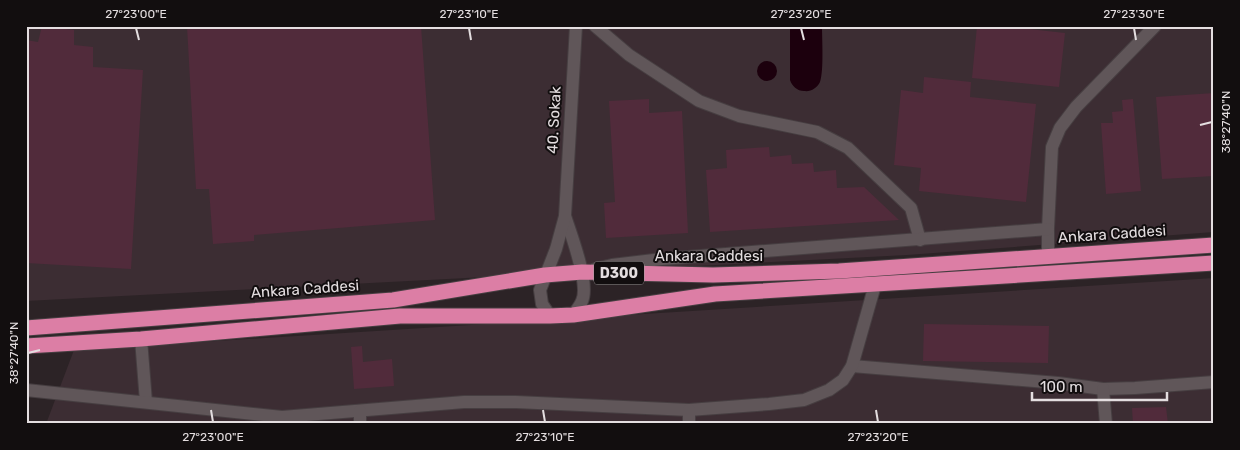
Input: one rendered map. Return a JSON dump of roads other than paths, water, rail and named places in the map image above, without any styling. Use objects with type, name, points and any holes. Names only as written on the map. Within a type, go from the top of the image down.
[{"type":"highway","name":"Ankara Caddesi","points":[[26,328],[393,300],[545,275],[582,272],[712,275],[839,271],[1214,244]]},
{"type":"highway","name":"D300","points":[[26,346],[142,339],[400,316],[573,315],[715,294],[1214,263]]},
{"type":"street","name":"40. Sokak","points":[[565,216],[576,26]]},
{"type":"street","points":[[595,26],[629,55],[699,100],[739,116],[817,132],[848,148],[912,208],[920,240]]},
{"type":"street","points":[[1048,256],[1052,147],[1060,128],[1076,107],[1155,26]]},
{"type":"street","points":[[565,216],[582,272],[585,291],[582,302],[573,315]]},
{"type":"street","points":[[550,316],[542,304],[540,290],[556,249],[565,216]]},
{"type":"street","points":[[582,272],[612,265],[662,259],[1048,229]]},
{"type":"street","points":[[26,390],[146,402],[282,420],[360,417],[464,402],[516,402],[689,410],[804,400],[829,390],[843,380],[852,366],[876,285]]},
{"type":"street","points":[[142,339],[146,402]]},
{"type":"street","points":[[852,366],[1058,383],[1103,389],[1214,382]]},
{"type":"street","points":[[1103,389],[1106,424]]},
{"type":"street","points":[[689,410],[689,424]]}]
